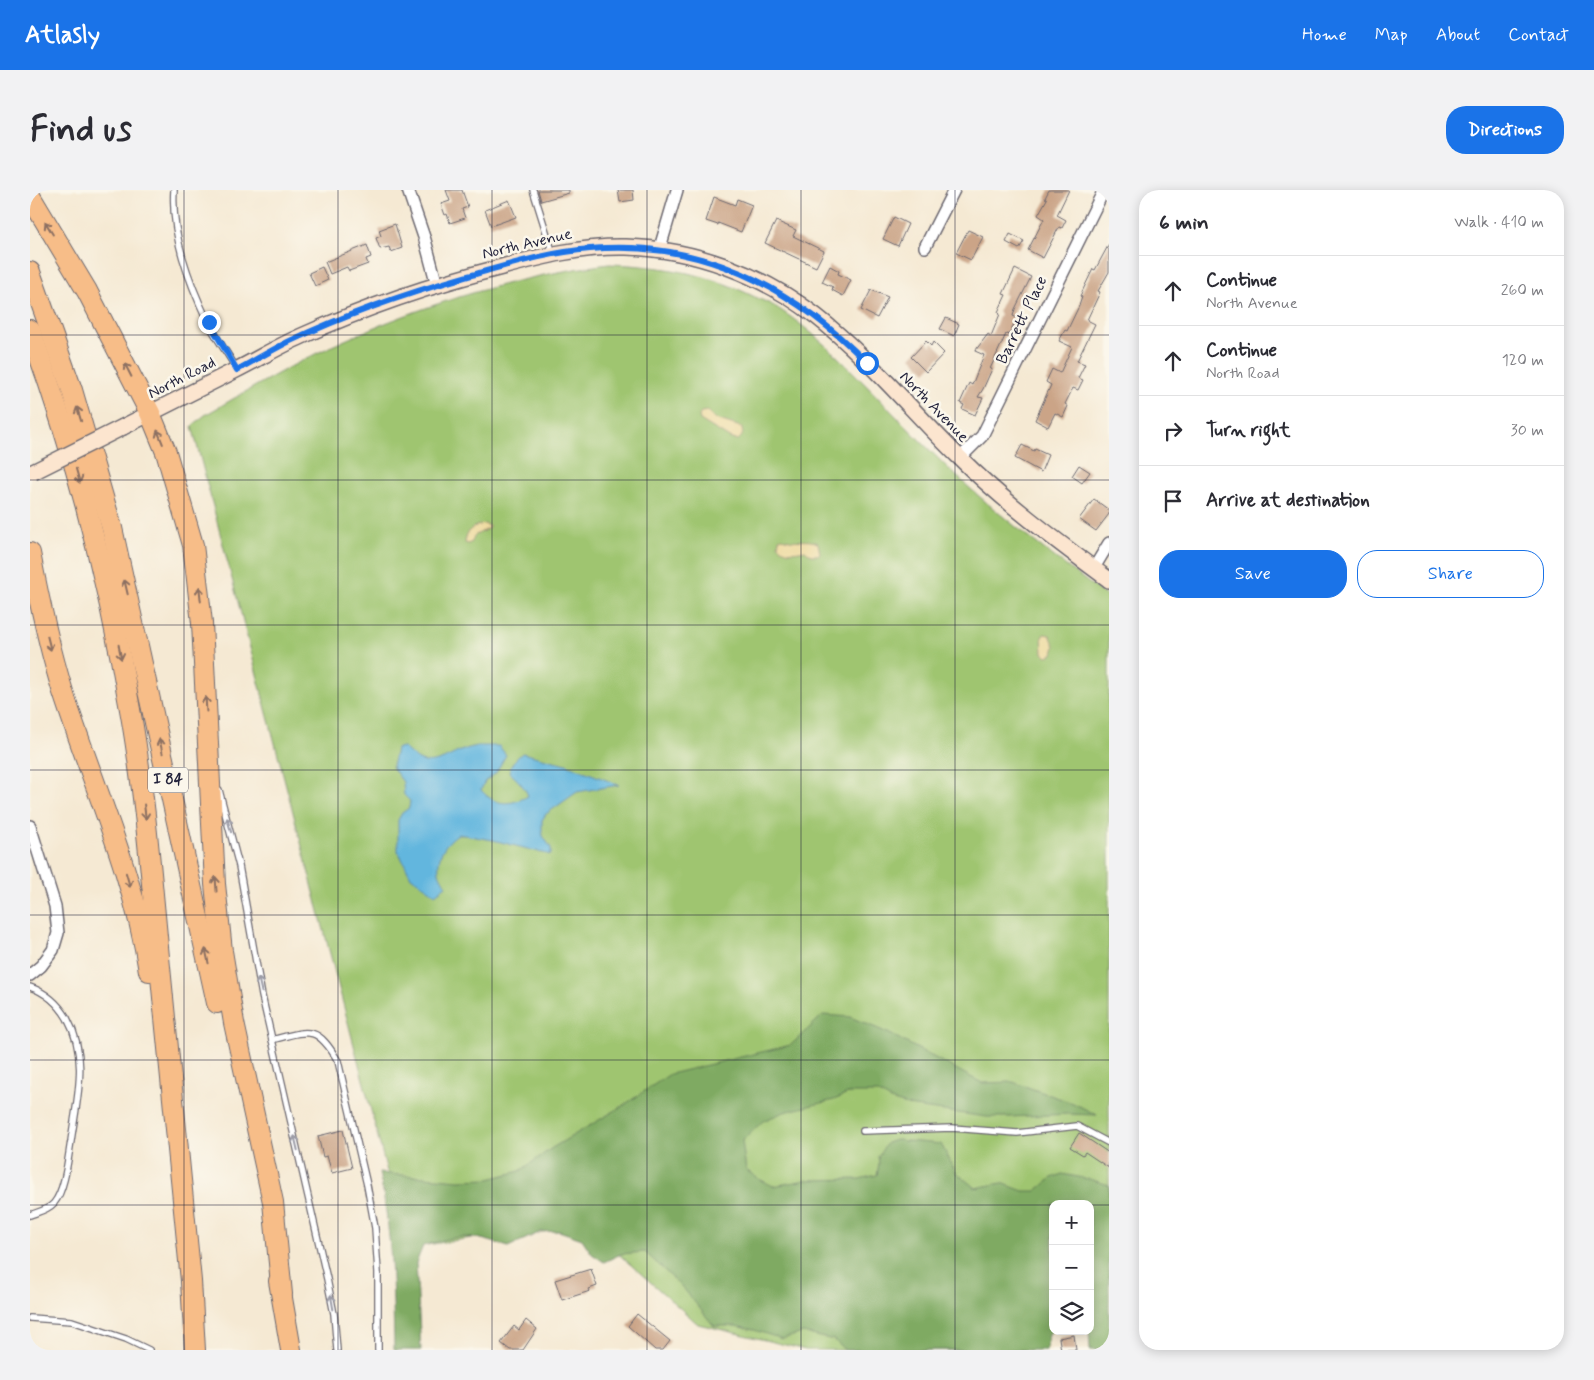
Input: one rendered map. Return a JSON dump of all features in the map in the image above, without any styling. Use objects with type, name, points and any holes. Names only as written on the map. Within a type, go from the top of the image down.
[{"type":"highway","points":[[30,196],[91,298],[150,413],[166,452],[192,545],[202,616],[215,884],[222,951],[232,1014],[273,1202],[282,1294]]},
{"type":"highway","name":"I 84","points":[[30,272],[72,390],[112,528],[282,1294],[291,1350]]},
{"type":"highway","name":"I 84","points":[[30,330],[84,496],[107,589],[132,718],[146,822],[190,1271],[194,1350]]},
{"type":"highway","points":[[30,557],[58,676],[123,863],[144,945],[153,1004],[181,1281],[194,1350]]},
{"type":"main road","name":"North Avenue","points":[[437,286],[480,272],[554,254],[608,247],[659,251],[722,264],[767,285],[799,304],[831,329],[960,458],[1016,508],[1109,580]]},
{"type":"main road","name":"North Road","points":[[32,473],[289,342],[318,329],[437,286]]},
{"type":"street","points":[[408,190],[437,286]]},
{"type":"street","points":[[659,251],[677,190]]},
{"type":"street","points":[[925,247],[954,190]]},
{"type":"street","name":"Barrett Place","points":[[960,458],[982,436],[1104,190]]},
{"type":"street","points":[[1094,568],[1109,543]]},
{"type":"street","points":[[30,826],[55,906],[58,933],[52,950],[41,966],[30,975]]},
{"type":"lane","points":[[174,190],[174,216],[184,263],[209,322],[237,370]]},
{"type":"lane","points":[[533,190],[554,254]]},
{"type":"lane","points":[[209,756],[239,866],[256,970],[326,1273],[334,1314],[337,1350]]},
{"type":"lane","points":[[30,987],[49,996],[62,1010],[74,1031],[79,1048],[81,1077],[68,1160],[59,1194],[50,1208],[30,1215]]},
{"type":"lane","points":[[272,1040],[302,1032],[317,1034],[330,1045],[338,1061],[368,1188],[375,1228],[378,1272],[378,1350]]},
{"type":"lane","points":[[863,1131],[952,1128],[1017,1133],[1078,1126],[1109,1143]]},
{"type":"lane","points":[[30,1318],[72,1321],[126,1339],[149,1350]]},
{"type":"green space","points":[[609,264],[684,272],[720,282],[779,309],[803,326],[832,351],[950,470],[988,504],[1109,598],[1109,1222],[1094,1208],[1094,1200],[1049,1200],[1049,1223],[1023,1350],[806,1350],[698,1324],[581,1221],[407,1248],[192,426],[205,415],[268,379],[365,331],[468,294],[574,269]]},
{"type":"green space","points":[[823,1015],[850,1017],[888,1033],[982,1083],[1013,1082],[1073,1103],[1097,1115],[1068,1114],[987,1117],[914,1107],[893,1101],[878,1093],[850,1093],[834,1100],[784,1112],[763,1121],[742,1141],[746,1170],[773,1186],[806,1180],[859,1179],[877,1175],[878,1156],[887,1143],[896,1140],[941,1144],[956,1172],[975,1188],[1002,1183],[1023,1191],[1036,1191],[1052,1178],[1062,1174],[1109,1185],[1109,1350],[1090,1350],[1089,1335],[1094,1335],[1094,1200],[1049,1200],[1049,1334],[1046,1350],[845,1350],[834,1340],[803,1333],[782,1339],[735,1326],[714,1326],[684,1289],[645,1252],[621,1254],[604,1262],[592,1254],[582,1239],[559,1231],[541,1232],[508,1247],[466,1237],[447,1239],[423,1246],[416,1263],[421,1350],[394,1350],[389,1239],[379,1173],[459,1180],[489,1179],[520,1171],[552,1148],[621,1107],[670,1074],[791,1045]]},
{"type":"sand","points":[[707,411],[716,419],[741,427],[743,433],[741,437],[738,440],[731,439],[700,420],[701,412]]},
{"type":"sand","points":[[485,524],[489,528],[474,536],[472,542],[465,543],[468,532],[471,529]]},
{"type":"sand","points":[[779,539],[818,543],[820,553],[818,555],[811,555],[805,550],[794,552],[783,550],[778,545]]},
{"type":"sand","points":[[1044,634],[1050,635],[1055,646],[1053,654],[1047,656],[1043,653],[1042,637]]},
{"type":"water","points":[[478,746],[499,746],[506,755],[495,774],[485,781],[481,790],[497,802],[515,802],[528,796],[523,786],[509,772],[513,762],[522,753],[566,764],[619,785],[577,792],[546,814],[542,820],[542,829],[543,836],[551,848],[551,855],[493,840],[458,834],[446,845],[439,860],[439,872],[446,886],[435,894],[411,877],[398,851],[398,820],[402,813],[409,808],[410,801],[404,795],[403,782],[392,767],[396,749],[402,747],[419,760],[430,763]]},
{"type":"building","points":[[446,190],[462,190],[468,207],[462,209],[465,218],[450,223],[441,204],[450,201]]},
{"type":"building","points":[[538,190],[569,190],[569,193],[541,201]]},
{"type":"building","points":[[618,190],[633,190],[634,200],[620,202]]},
{"type":"building","points":[[1049,190],[1069,190],[1057,215],[1066,220],[1062,228],[1059,227],[1043,258],[1028,250],[1044,219],[1038,215],[1047,199],[1045,198]]},
{"type":"building","points":[[714,197],[735,205],[737,199],[752,205],[741,232],[718,223],[718,225],[706,221]]},
{"type":"building","points":[[509,200],[516,217],[491,226],[485,210]]},
{"type":"building","points":[[894,217],[908,224],[898,246],[883,239]]},
{"type":"building","points":[[776,221],[796,230],[793,236],[824,251],[816,267],[765,243]]},
{"type":"building","points":[[395,224],[402,248],[391,252],[389,247],[380,249],[376,238],[381,236],[379,230]]},
{"type":"building","points":[[968,230],[983,237],[971,260],[956,253]]},
{"type":"building","points":[[1010,234],[1024,241],[1019,249],[1006,242]]},
{"type":"building","points":[[1109,244],[1109,272],[1098,291],[1100,292],[1087,320],[1095,324],[1077,361],[1085,364],[1078,378],[1083,380],[1078,390],[1073,388],[1065,404],[1068,406],[1063,417],[1055,413],[1048,427],[1035,420],[1051,385],[1046,382],[1052,369],[1060,373],[1072,347],[1059,341],[1065,330],[1067,331],[1079,306],[1082,297],[1080,296],[1093,269],[1095,270]]},
{"type":"building","points":[[367,245],[371,257],[366,259],[368,264],[349,271],[347,267],[330,274],[325,262]]},
{"type":"building","points":[[830,266],[839,271],[838,274],[851,280],[843,296],[832,290],[833,287],[822,282]]},
{"type":"building","points":[[322,267],[328,280],[315,286],[309,273]]},
{"type":"building","points":[[1015,269],[1031,277],[1015,309],[1013,316],[1017,318],[1009,335],[1006,334],[978,397],[983,398],[975,415],[962,409],[964,405],[960,403],[969,383],[972,385],[984,355],[975,351],[988,334],[991,336],[1000,314],[998,312],[1006,295],[1003,294]]},
{"type":"building","points":[[871,290],[888,297],[877,318],[861,310]]},
{"type":"building","points":[[946,318],[959,324],[954,336],[940,329]]},
{"type":"building","points":[[926,341],[931,346],[933,342],[944,353],[926,372],[911,357]]},
{"type":"building","points":[[1022,445],[1048,455],[1041,472],[1015,458]]},
{"type":"building","points":[[1079,465],[1090,472],[1082,483],[1072,476]]},
{"type":"building","points":[[1094,499],[1109,510],[1109,514],[1096,531],[1079,519]]},
{"type":"building","points":[[343,1130],[352,1168],[332,1173],[327,1156],[323,1157],[318,1136]]},
{"type":"building","points":[[1079,1133],[1109,1153],[1109,1168],[1085,1152],[1083,1155],[1070,1147]]},
{"type":"building","points":[[591,1269],[597,1286],[589,1289],[590,1291],[562,1300],[555,1280]]},
{"type":"building","points":[[637,1314],[670,1341],[663,1350],[655,1350],[628,1326]]},
{"type":"building","points":[[526,1320],[537,1329],[523,1350],[510,1350],[501,1343],[514,1326],[519,1330]]},
{"type":"building","points":[[1074,1335],[1076,1350],[1061,1350],[1059,1338]]},
{"type":"route","points":[[209,322],[237,370],[318,329],[426,289],[480,272],[554,254],[608,247],[627,247],[690,256],[722,264],[753,277],[783,293],[818,318],[867,363]]}]
